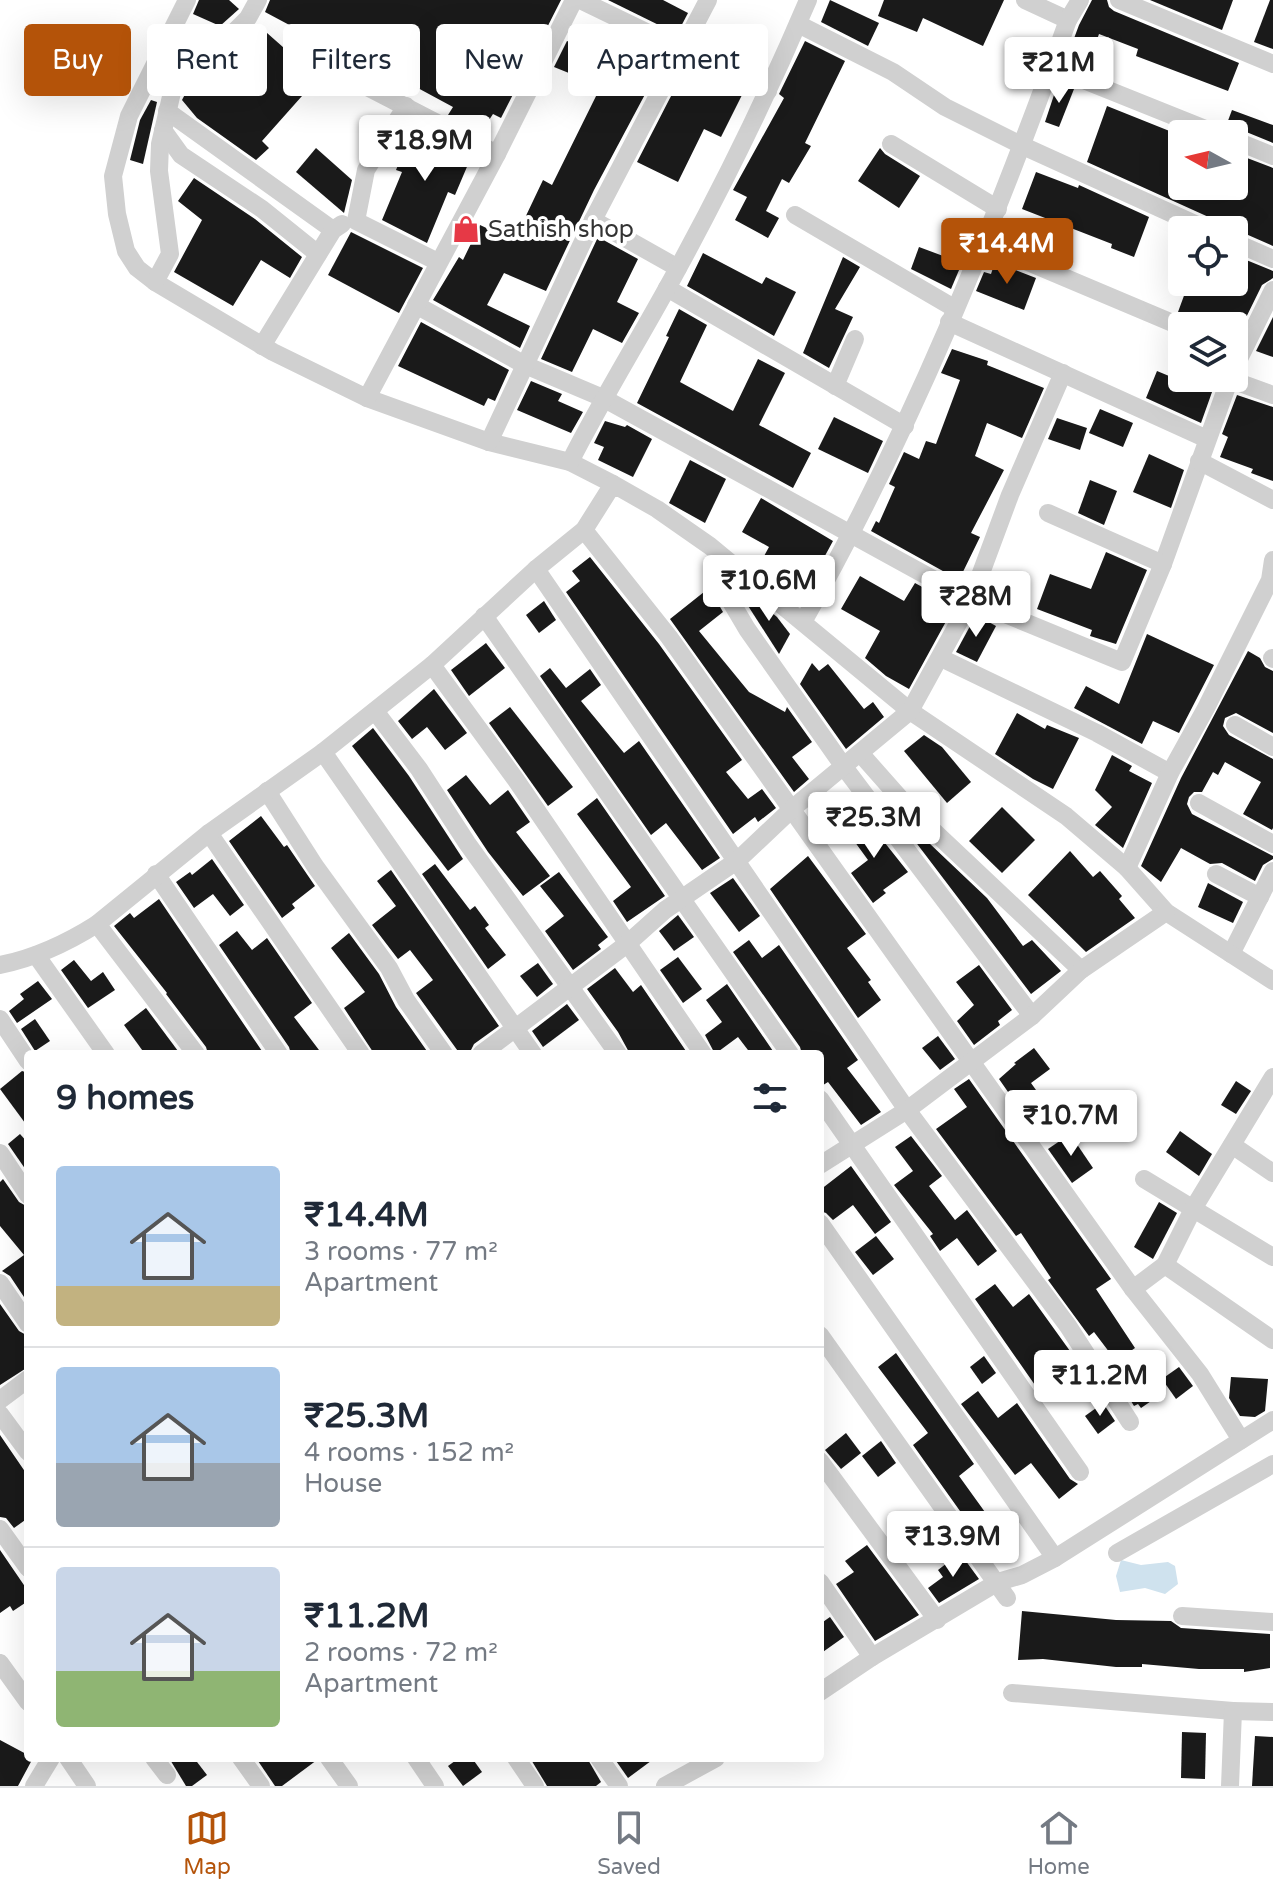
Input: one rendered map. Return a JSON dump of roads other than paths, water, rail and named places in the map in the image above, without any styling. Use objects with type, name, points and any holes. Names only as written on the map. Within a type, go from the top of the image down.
[{"type":"street","points":[[187,0],[129,116],[113,176],[117,214],[126,251],[137,268],[262,346],[367,398],[489,442],[570,462],[672,519],[910,711],[1066,816],[1127,868],[1166,912],[1273,981]]},
{"type":"street","points":[[155,282],[170,254],[159,171],[163,130],[173,88],[183,69],[204,48],[233,33],[248,18],[258,0]]},
{"type":"street","points":[[367,398],[577,0],[627,24]]},
{"type":"street","points":[[696,24],[708,0]]},
{"type":"street","points":[[768,91],[808,0]]},
{"type":"street","points":[[1025,0],[1068,20]]},
{"type":"street","points":[[803,622],[852,535],[905,426],[998,209],[1068,20],[1080,0]]},
{"type":"street","points":[[1119,0],[1273,64]]},
{"type":"street","points":[[798,24],[893,72],[945,107],[1177,216]]},
{"type":"street","points":[[1051,67],[1183,120]]},
{"type":"street","points":[[386,96],[497,154]]},
{"type":"street","points":[[489,442],[593,220],[659,96]]},
{"type":"street","points":[[570,462],[678,268],[765,96]]},
{"type":"street","points":[[356,221],[366,170],[406,106]]},
{"type":"street","points":[[167,111],[333,230]]},
{"type":"street","points":[[163,130],[181,155],[262,209],[318,254]]},
{"type":"street","points":[[891,144],[998,209]]},
{"type":"street","points":[[1248,146],[1273,156]]},
{"type":"street","points":[[795,215],[951,315],[1063,373],[1207,439]]},
{"type":"street","points":[[593,220],[678,268]]},
{"type":"street","points":[[262,346],[333,230],[343,223],[356,221],[438,262]]},
{"type":"street","points":[[983,243],[1168,321]]},
{"type":"street","points":[[1248,248],[1273,259]]},
{"type":"street","points":[[667,288],[905,426]]},
{"type":"street","points":[[1248,337],[1272,293]]},
{"type":"street","points":[[416,305],[525,365],[603,398],[971,600],[1122,662],[1163,564],[1225,392]]},
{"type":"street","points":[[835,386],[855,339]]},
{"type":"street","points":[[486,1050],[627,944],[683,897],[738,860],[793,808],[910,711],[971,600],[1010,495],[1063,373]]},
{"type":"street","points":[[1248,385],[1273,395]]},
{"type":"street","points":[[1199,461],[1273,500]]},
{"type":"street","points":[[0,965],[36,955],[71,940],[97,924],[209,833],[323,752],[432,665],[536,569],[584,530],[613,484]]},
{"type":"street","points":[[1048,513],[1163,564]]},
{"type":"street","points":[[584,530],[669,637],[793,808],[1133,1289],[1200,1374],[1241,1440]]},
{"type":"street","points":[[1127,868],[1170,773],[1270,580],[1273,560]]},
{"type":"street","points":[[729,563],[724,581],[727,599],[844,767],[1032,1016]]},
{"type":"street","points":[[536,569],[907,1110],[1068,1326],[1130,1422]]},
{"type":"street","points":[[484,616],[787,1050]]},
{"type":"street","points":[[941,658],[1097,733],[1170,773]]},
{"type":"street","points":[[432,665],[516,780],[700,1050]]},
{"type":"street","points":[[375,711],[615,1050]]},
{"type":"street","points":[[1235,725],[1273,747]]},
{"type":"street","points":[[323,752],[530,1050]]},
{"type":"street","points":[[860,753],[906,805],[1081,970]]},
{"type":"street","points":[[267,791],[315,866],[389,968],[406,1000],[441,1050]]},
{"type":"street","points":[[1199,803],[1273,844]]},
{"type":"street","points":[[209,833],[358,1050]]},
{"type":"street","points":[[1231,954],[1273,871]]},
{"type":"street","points":[[156,874],[276,1050]]},
{"type":"street","points":[[1216,874],[1260,897]]},
{"type":"street","points":[[824,1163],[907,1110],[1032,1016],[1081,970],[1166,912]]},
{"type":"street","points":[[97,924],[193,1050]]},
{"type":"street","points":[[36,955],[103,1050]]},
{"type":"street","points":[[0,1019],[24,1055]]},
{"type":"street","points":[[1133,1289],[1165,1265],[1193,1209],[1270,1089]]},
{"type":"street","points":[[824,1105],[1080,1472]]},
{"type":"street","points":[[1232,1145],[1273,1173]]},
{"type":"street","points":[[0,1153],[24,1189]]},
{"type":"street","points":[[1144,1179],[1273,1257]]},
{"type":"street","points":[[824,1229],[1055,1558]]},
{"type":"street","points":[[1165,1265],[1273,1340]]},
{"type":"street","points":[[0,1283],[24,1318]]},
{"type":"street","points":[[824,1341],[1001,1589]]},
{"type":"street","points":[[0,1400],[24,1382]]},
{"type":"street","points":[[0,1414],[24,1447]]},
{"type":"street","points":[[824,1689],[872,1657],[937,1620],[1055,1558],[1273,1420]]},
{"type":"street","points":[[1117,1553],[1273,1464]]},
{"type":"street","points":[[824,1466],[937,1620]]},
{"type":"street","points":[[0,1529],[24,1562]]},
{"type":"street","points":[[824,1588],[872,1657]]},
{"type":"street","points":[[1182,1616],[1273,1622]]},
{"type":"street","points":[[0,1663],[24,1696]]},
{"type":"street","points":[[1012,1693],[1273,1712]]},
{"type":"street","points":[[1230,1786],[1233,1711]]},
{"type":"street","points":[[34,1786],[49,1762]]},
{"type":"street","points":[[71,1762],[87,1786]]},
{"type":"street","points":[[157,1762],[167,1775]]},
{"type":"street","points":[[244,1762],[261,1786]]},
{"type":"street","points":[[332,1762],[349,1786]]},
{"type":"street","points":[[419,1762],[435,1786]]},
{"type":"street","points":[[519,1762],[535,1786]]},
{"type":"street","points":[[602,1762],[619,1786]]},
{"type":"street","points":[[665,1786],[694,1764]]},
{"type":"water","points":[[1121,1560],[1141,1565],[1168,1562],[1175,1566],[1178,1584],[1165,1594],[1145,1588],[1120,1592],[1116,1576]]},
{"type":"place","name":"Sathish shop","points":[[466,229]]}]
